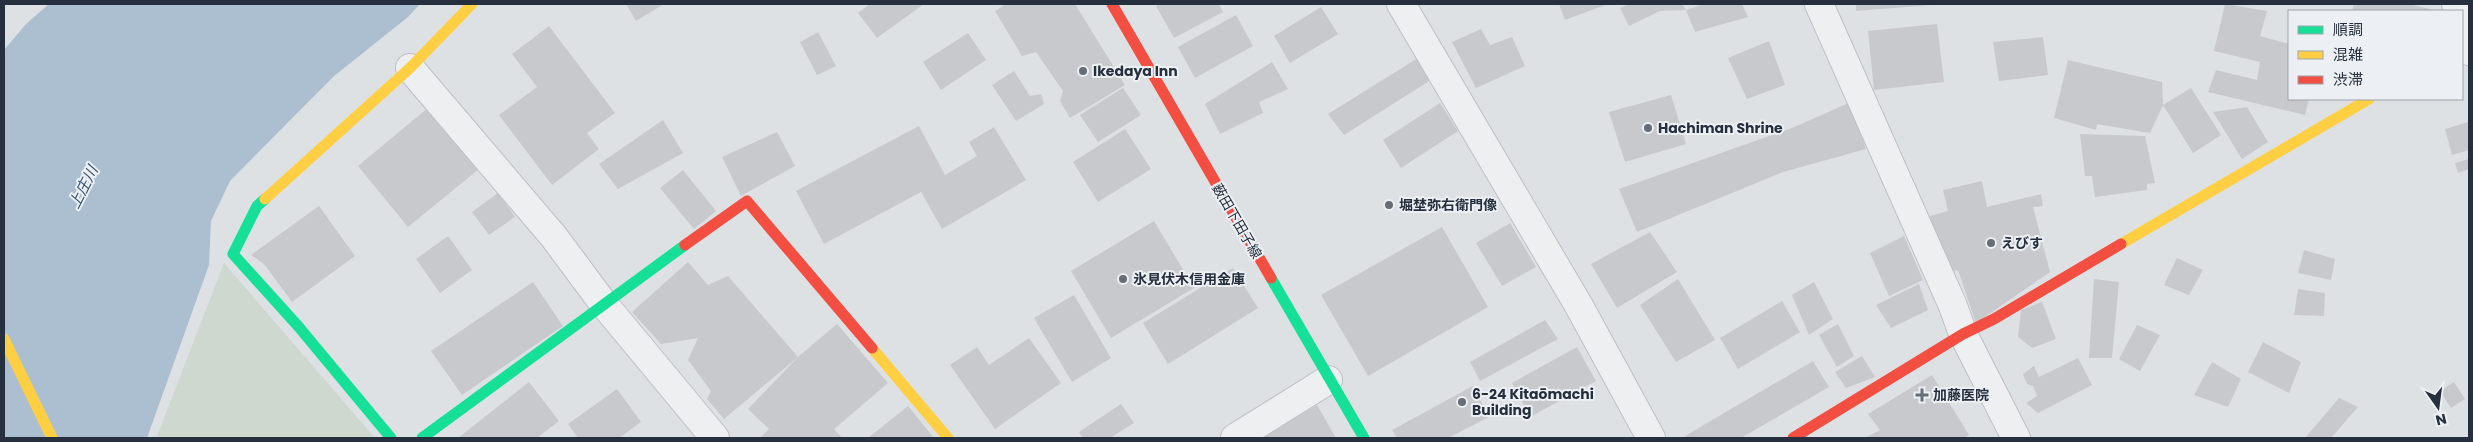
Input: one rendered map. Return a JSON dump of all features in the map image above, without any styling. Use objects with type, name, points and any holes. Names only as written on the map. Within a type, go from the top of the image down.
[{"type":"street","points":[[391,438],[298,326],[233,254],[257,206],[410,68],[472,4]]},
{"type":"street","name":"薮田下田子線","points":[[1112,4],[1328,380],[1364,438]]},
{"type":"street","points":[[1401,4],[1580,306],[1651,438]]},
{"type":"street","points":[[1819,4],[1953,306],[1963,334],[2016,438]]},
{"type":"street","points":[[410,68],[554,237],[603,303],[715,438]]},
{"type":"street","points":[[1793,438],[1963,334],[1994,319],[2367,100]]},
{"type":"street","points":[[422,438],[603,303],[747,201],[948,438]]},
{"type":"street","points":[[4,339],[52,438]]},
{"type":"street","points":[[1235,438],[1328,380]]},
{"type":"shaded area","points":[[224,263],[375,438],[161,438],[157,436]]},
{"type":"water","name":"上庄川","points":[[49,4],[420,4],[408,17],[333,77],[230,181],[211,221],[209,265],[147,438],[4,438],[4,50],[26,24]]},
{"type":"building","points":[[626,4],[664,4],[636,21]]},
{"type":"building","points":[[870,4],[924,4],[877,38],[858,13]]},
{"type":"building","name":"Ikedaya Inn","points":[[1006,4],[1075,4],[1125,85],[1070,118],[1060,101],[1063,91],[1036,52],[1022,56],[995,11]]},
{"type":"building","points":[[1160,4],[1219,4],[1223,12],[1174,38],[1156,6]]},
{"type":"building","points":[[1559,4],[1608,4],[1565,20]]},
{"type":"building","points":[[1630,4],[1682,4],[1686,10],[1660,11],[1629,26],[1620,8]]},
{"type":"building","points":[[1704,4],[1742,4],[1748,17],[1695,32],[1686,10]]},
{"type":"building","points":[[1856,4],[1930,4],[1931,5],[1856,11]]},
{"type":"building","points":[[2225,4],[2267,11],[2260,36],[2288,44],[2288,100],[2309,100],[2305,115],[2208,92],[2216,70],[2257,80],[2260,62],[2214,51]]},
{"type":"building","points":[[2354,4],[2409,4],[2434,10],[2352,10]]},
{"type":"building","points":[[1321,7],[1338,34],[1290,63],[1274,36]]},
{"type":"building","points":[[1236,15],[1253,46],[1195,78],[1178,47]]},
{"type":"building","points":[[1937,24],[1944,82],[1874,90],[1868,31]]},
{"type":"building","points":[[549,26],[615,113],[587,133],[599,149],[552,185],[499,115],[537,87],[512,54]]},
{"type":"building","points":[[1481,29],[1490,45],[1512,37],[1525,66],[1476,88],[1452,42]]},
{"type":"building","points":[[818,32],[836,66],[817,75],[800,42]]},
{"type":"building","points":[[968,33],[986,60],[941,90],[923,62]]},
{"type":"building","points":[[2043,37],[2048,75],[1999,81],[1993,42]]},
{"type":"building","points":[[1769,41],[1785,85],[1747,99],[1728,58]]},
{"type":"building","points":[[1421,56],[1434,78],[1344,135],[1328,114]]},
{"type":"building","points":[[2068,60],[2162,82],[2163,105],[2150,133],[2097,124],[2096,130],[2054,118]]},
{"type":"building","points":[[1272,62],[1288,89],[1259,102],[1263,113],[1220,134],[1205,104]]},
{"type":"building","points":[[1014,71],[1030,96],[1041,94],[1044,104],[1016,121],[992,85]]},
{"type":"building","points":[[1123,88],[1141,115],[1098,142],[1080,115]]},
{"type":"building","points":[[2191,88],[2221,135],[2193,153],[2163,105]]},
{"type":"building","name":"Hachiman Shrine","points":[[1671,95],[1686,144],[1625,162],[1609,112]]},
{"type":"building","points":[[1851,102],[1866,149],[1783,172],[1637,232],[1619,189],[1792,128]]},
{"type":"building","points":[[1440,103],[1458,131],[1401,168],[1383,140]]},
{"type":"building","points":[[429,107],[479,169],[408,227],[358,166]]},
{"type":"building","points":[[2247,107],[2268,142],[2242,159],[2213,112]]},
{"type":"building","points":[[663,120],[683,153],[618,189],[599,164]]},
{"type":"building","points":[[2468,122],[2469,150],[2452,155],[2445,129]]},
{"type":"building","points":[[919,126],[945,175],[977,156],[969,142],[994,127],[1026,180],[942,229],[921,192],[824,244],[796,191]]},
{"type":"building","points":[[1125,129],[1151,169],[1098,202],[1073,162]]},
{"type":"building","points":[[777,132],[795,166],[741,196],[722,157]]},
{"type":"building","points":[[2080,134],[2145,136],[2155,183],[2147,184],[2147,190],[2095,197],[2092,176],[2085,176]]},
{"type":"building","points":[[2469,159],[2469,169],[2458,173],[2455,163]]},
{"type":"building","points":[[683,170],[716,211],[694,229],[660,188]]},
{"type":"building","name":"えびす","points":[[1982,181],[1987,207],[2041,194],[2043,206],[2033,207],[2050,272],[1976,323],[1958,270],[1949,273],[1930,216],[1948,211],[1943,190]]},
{"type":"building","points":[[498,193],[515,217],[489,235],[472,212]]},
{"type":"building","points":[[319,206],[355,256],[292,302],[264,264],[251,255]]},
{"type":"building","points":[[1154,221],[1194,288],[1111,338],[1071,271]]},
{"type":"building","points":[[1510,223],[1536,267],[1502,286],[1476,243]]},
{"type":"building","points":[[1442,227],[1488,307],[1368,376],[1321,295]]},
{"type":"building","points":[[1650,232],[1677,272],[1617,308],[1591,264]]},
{"type":"building","points":[[448,236],[472,270],[440,293],[416,259]]},
{"type":"building","points":[[1904,236],[1923,280],[1889,296],[1870,253]]},
{"type":"building","points":[[2304,250],[2335,259],[2331,280],[2298,273]]},
{"type":"building","points":[[2177,258],[2203,270],[2189,295],[2164,285]]},
{"type":"building","points":[[688,262],[708,285],[728,276],[798,357],[724,419],[707,399],[711,391],[688,360],[698,338],[661,344],[632,312]]},
{"type":"building","points":[[1233,268],[1258,308],[1168,364],[1143,323]]},
{"type":"building","points":[[1678,279],[1715,340],[1676,362],[1640,305]]},
{"type":"building","points":[[2094,279],[2119,282],[2112,358],[2089,358]]},
{"type":"building","points":[[533,282],[563,326],[462,395],[431,351]]},
{"type":"building","points":[[1814,282],[1833,319],[1809,335],[1792,295]]},
{"type":"building","points":[[1919,284],[1928,310],[1891,328],[1876,305]]},
{"type":"building","points":[[2298,289],[2325,293],[2324,316],[2294,315]]},
{"type":"building","points":[[1074,295],[1111,358],[1072,382],[1034,318]]},
{"type":"building","points":[[1782,301],[1800,332],[1738,369],[1720,338]]},
{"type":"building","points":[[2042,302],[2056,339],[2032,348],[2018,337],[2021,310]]},
{"type":"building","points":[[1545,320],[1558,339],[1480,381],[1470,362]]},
{"type":"building","points":[[837,324],[888,383],[834,429],[842,438],[760,438],[769,429],[748,409],[798,357]]},
{"type":"building","points":[[1838,324],[1854,356],[1837,367],[1819,335]]},
{"type":"building","points":[[2137,325],[2160,335],[2140,371],[2119,359]]},
{"type":"building","points":[[1029,338],[1061,383],[995,429],[950,365],[977,347],[989,365]]},
{"type":"building","points":[[2263,342],[2301,362],[2289,393],[2248,372]]},
{"type":"building","points":[[1577,347],[1596,381],[1530,417],[1512,383]]},
{"type":"building","points":[[1862,356],[1875,377],[1846,388],[1835,372]]},
{"type":"building","points":[[2078,358],[2092,385],[2038,413],[2026,403],[2037,396],[2033,386],[2027,384],[2023,374],[2034,366],[2039,377]]},
{"type":"building","points":[[1813,361],[1829,387],[1741,438],[1687,438],[1685,436]]},
{"type":"building","points":[[2212,362],[2241,379],[2228,407],[2194,395]]},
{"type":"building","name":"加藤医院","points":[[1932,375],[1969,435],[1964,438],[1865,438],[1880,430],[1868,414]]},
{"type":"building","points":[[529,382],[559,421],[537,438],[458,438]]},
{"type":"building","points":[[2454,382],[2465,399],[2451,408],[2440,391]]},
{"type":"building","name":"6-24 Kitaōmachi Building","points":[[1473,386],[1489,417],[1448,438],[1397,438],[1392,430]]},
{"type":"building","points":[[617,389],[641,422],[619,438],[578,438],[568,424]]},
{"type":"building","points":[[2339,398],[2358,407],[2331,438],[2305,438]]},
{"type":"building","points":[[1121,404],[1134,423],[1110,438],[1083,438],[1079,432]]},
{"type":"building","points":[[1317,405],[1336,438],[1260,438]]},
{"type":"building","points":[[908,406],[934,438],[868,438]]},
{"type":"traffic: fast","points":[[265,199],[257,206],[233,254],[298,326],[391,438]]},
{"type":"traffic: fast","points":[[422,438],[685,245]]},
{"type":"traffic: fast","points":[[1271,278],[1364,438]]},
{"type":"traffic: slow","points":[[265,199],[410,68],[472,4]]},
{"type":"traffic: slow","points":[[2121,244],[2367,100]]},
{"type":"traffic: slow","points":[[4,339],[52,438]]},
{"type":"traffic: slow","points":[[872,348],[948,438]]},
{"type":"traffic: jam","points":[[1112,4],[1271,278]]},
{"type":"traffic: jam","points":[[685,245],[747,201],[872,348]]},
{"type":"traffic: jam","points":[[1793,438],[1963,334],[1994,319],[2121,244]]},
{"type":"place","name":"Ikedaya Inn","points":[[1083,71]]},
{"type":"place","name":"Hachiman Shrine","points":[[1648,128]]},
{"type":"place","name":"堀埜弥右衛門像","points":[[1389,205]]},
{"type":"place","name":"えびす","points":[[1991,243]]},
{"type":"place","name":"氷見伏木信用金庫","points":[[1123,279]]},
{"type":"place","name":"加藤医院","points":[[1922,395]]},
{"type":"place","name":"6-24 Kitaōmachi Building","points":[[1462,402]]}]
